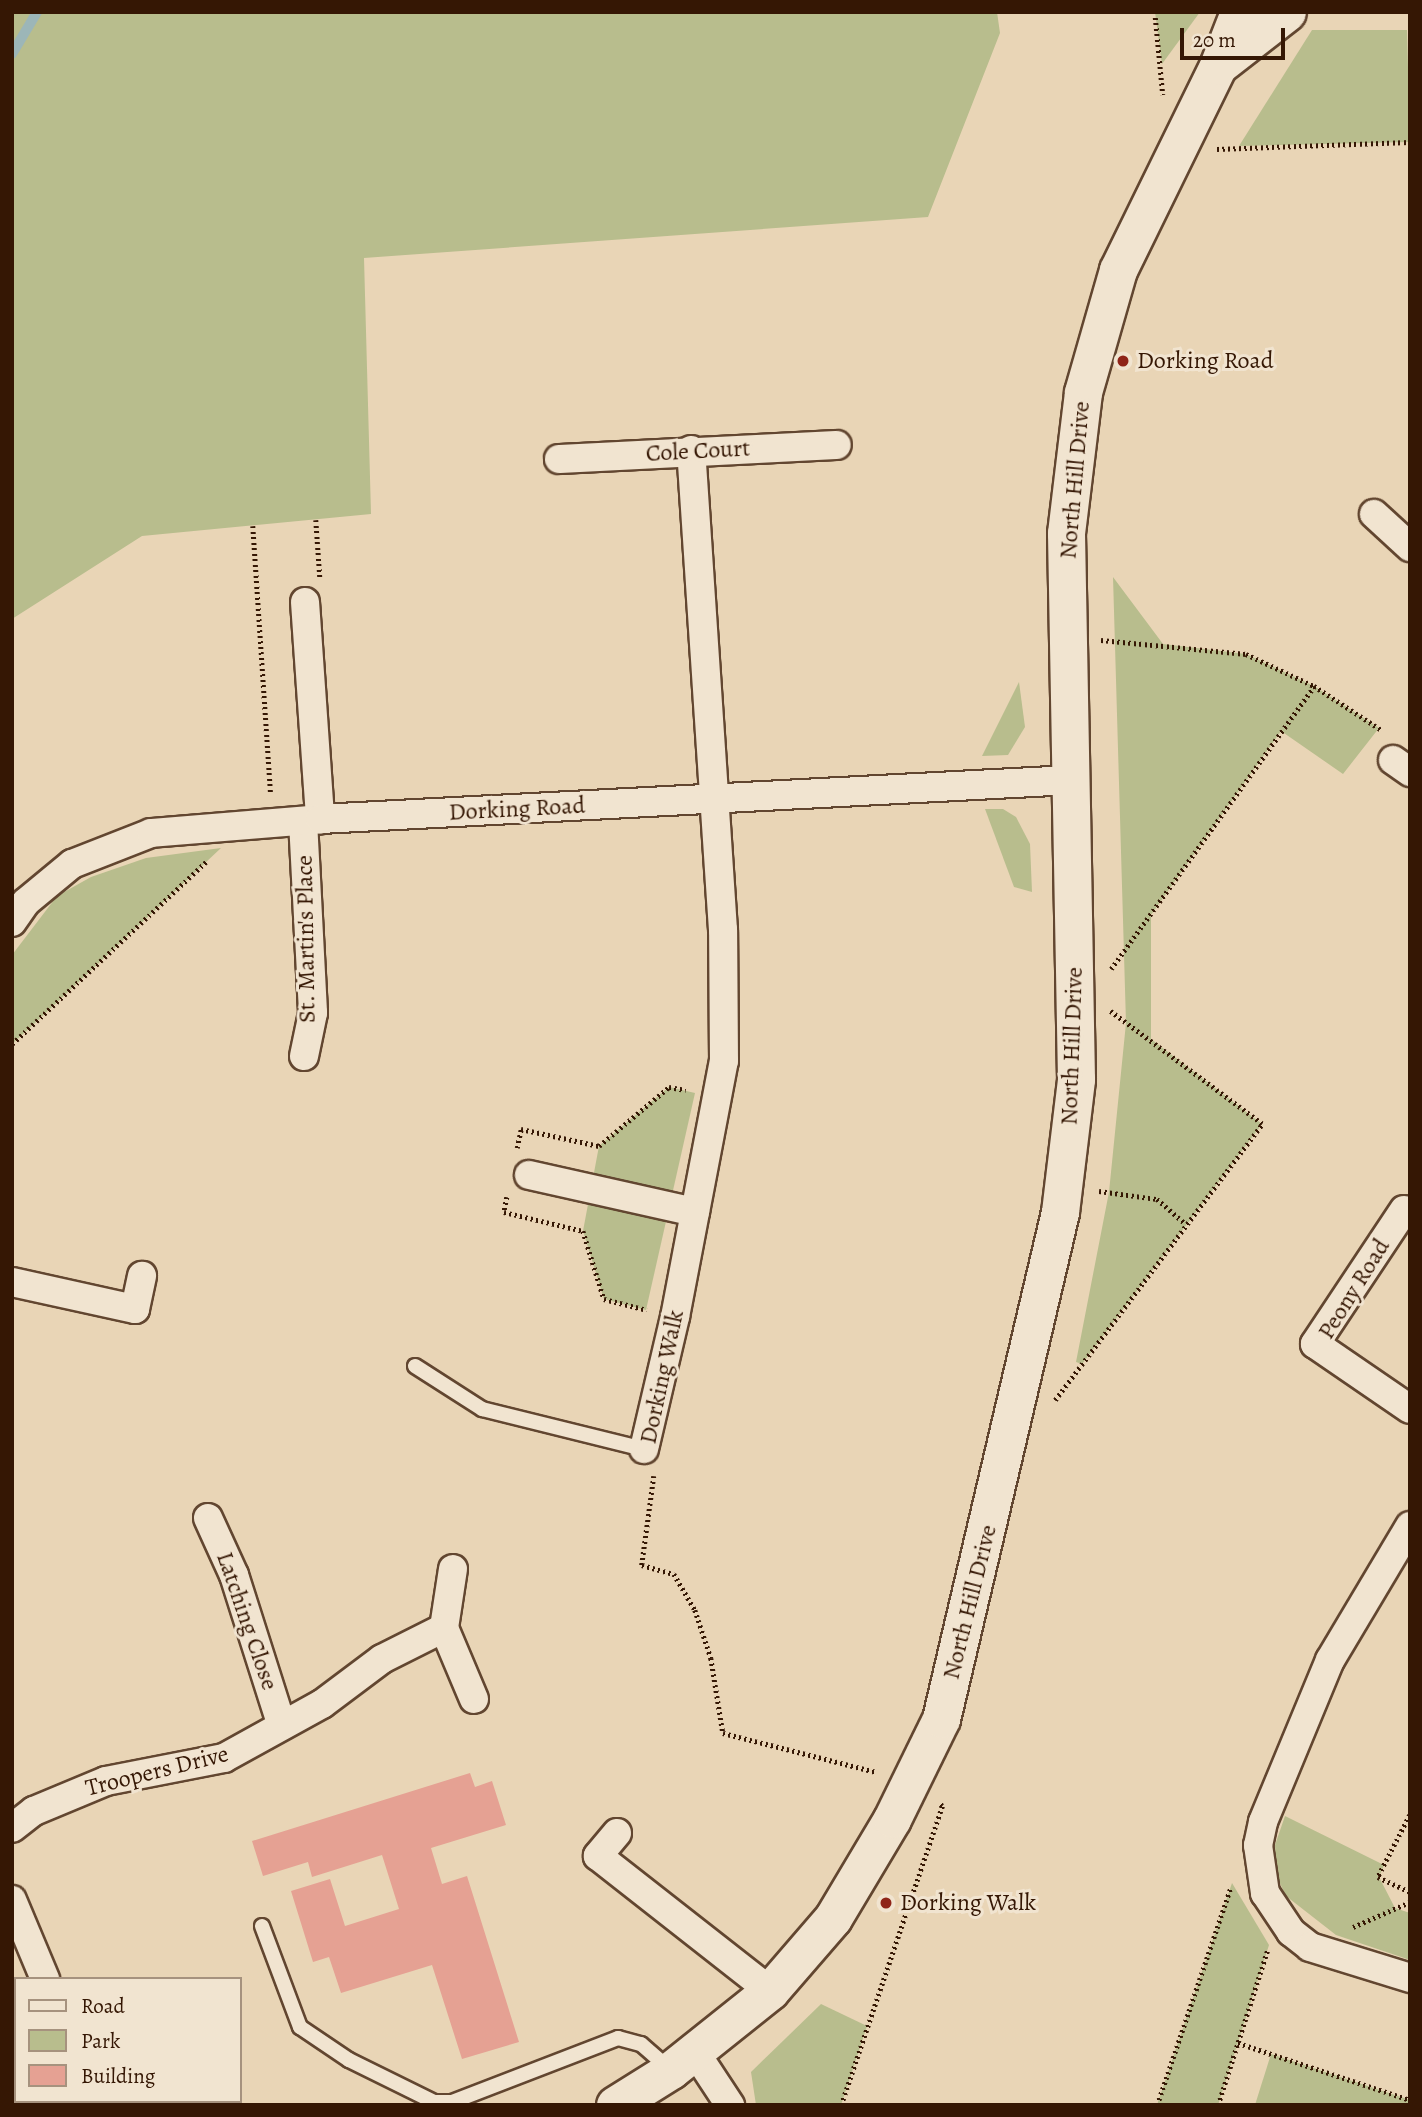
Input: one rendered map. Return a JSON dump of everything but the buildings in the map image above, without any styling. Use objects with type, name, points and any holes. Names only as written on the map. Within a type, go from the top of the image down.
[{"type":"street","name":"North Hill Drive","points":[[615,2105],[683,2061],[770,1991],[833,1918],[911,1781],[941,1719],[1020,1396],[1063,1186],[1076,1079],[1083,996],[1072,780],[1066,533],[1083,392],[1118,270],[1171,156],[1218,66],[1239,12]]},
{"type":"street","name":"North Hill Drive","points":[[1218,66],[1287,12]]},
{"type":"street","name":"Cole Court","points":[[559,459],[691,450],[837,445]]},
{"type":"street","points":[[691,450],[714,798]]},
{"type":"street","points":[[1374,514],[1410,547]]},
{"type":"street","points":[[305,602],[311,820]]},
{"type":"street","name":"Dorking Road","points":[[12,922],[49,881],[97,851],[151,833],[311,820],[1072,780]]},
{"type":"street","name":"Dorking Walk","points":[[644,1449],[724,1061],[723,930],[714,798]]},
{"type":"street","name":"St. Martin's Place","points":[[304,1056],[313,1013],[311,820]]},
{"type":"street","points":[[529,1175],[695,1212]]},
{"type":"street","name":"Peony Road","points":[[1404,1210],[1315,1344],[1410,1409]]},
{"type":"street","points":[[12,1282],[135,1309],[142,1276]]},
{"type":"street","name":"Latching Close","points":[[208,1518],[234,1576],[282,1726]]},
{"type":"street","points":[[1410,1526],[1330,1660],[1263,1822],[1258,1845],[1265,1892],[1301,1939],[1410,1978]]},
{"type":"street","points":[[453,1569],[444,1628],[474,1699]]},
{"type":"street","name":"Troopers Drive","points":[[12,1828],[34,1811],[74,1793],[166,1766],[224,1758],[322,1704],[382,1658],[444,1628]]},
{"type":"street","points":[[617,1833],[598,1856],[770,1991]]},
{"type":"street","points":[[12,1900],[44,1977]]},
{"type":"street","points":[[683,2061],[730,2105]]},
{"type":"lane","points":[[415,1366],[482,1409],[644,1449]]},
{"type":"lane","points":[[262,1926],[300,2027],[349,2060],[434,2102],[452,2102],[618,2038],[683,2061]]},
{"type":"path","points":[[1155,12],[1163,102]]},
{"type":"path","points":[[1171,156],[1239,146],[1410,142]]},
{"type":"path","points":[[12,1044],[259,824],[253,526]]},
{"type":"path","points":[[1067,638],[1246,654],[1314,686],[1397,756]]},
{"type":"path","points":[[1050,1406],[1262,1124],[1083,996],[1314,686]]},
{"type":"path","points":[[1063,1186],[1157,1199],[1186,1224]]},
{"type":"path","name":"Dorking Walk","points":[[644,1449],[657,1483],[642,1565],[674,1574],[695,1610],[711,1658],[723,1733],[911,1781]]},
{"type":"path","points":[[841,2105],[942,1806],[911,1781]]},
{"type":"path","points":[[1410,1815],[1378,1877],[1410,1892]]},
{"type":"path","points":[[1157,2105],[1237,1871],[1258,1845]]},
{"type":"path","points":[[1219,2105],[1269,1945],[1301,1939],[1410,1902]]},
{"type":"path","points":[[1238,2043],[1410,2100]]},
{"type":"green space","points":[[12,12],[997,12],[1000,33],[928,217],[364,258],[371,514],[142,536],[12,619]]},
{"type":"green space","points":[[1155,12],[1200,12],[1162,64]]},
{"type":"green space","points":[[1312,30],[1407,30],[1410,142],[1239,146]]},
{"type":"green space","points":[[1113,577],[1163,644],[1246,654],[1314,686],[1379,728],[1343,774],[1281,731],[1151,915],[1151,1039],[1262,1124],[1082,1364],[1076,1362],[1109,1192],[1126,1023]]},
{"type":"green space","points":[[1019,682],[1025,727],[1008,755],[982,756]]},
{"type":"green space","points":[[985,809],[1003,809],[1016,817],[1030,844],[1032,892],[1014,887]]},
{"type":"green space","points":[[221,848],[12,1044],[12,955],[57,896],[91,877],[146,858]]},
{"type":"green space","points":[[669,1087],[695,1093],[646,1310],[604,1299],[583,1231],[599,1146]]},
{"type":"green space","points":[[1285,1816],[1384,1865],[1379,1877],[1395,1908],[1410,1913],[1410,1960],[1336,1935],[1286,1896],[1276,1875],[1275,1845]]},
{"type":"green space","points":[[1232,1883],[1269,1945],[1218,2105],[1157,2105]]},
{"type":"green space","points":[[821,2004],[867,2026],[841,2105],[756,2105],[751,2072]]},
{"type":"green space","points":[[1271,2054],[1410,2100],[1410,2105],[1255,2105]]},
{"type":"waterway","points":[[12,54],[37,12]]},
{"type":"place","name":"Dorking Road","points":[[1123,361]]},
{"type":"place","name":"Dorking Walk","points":[[886,1903]]}]
